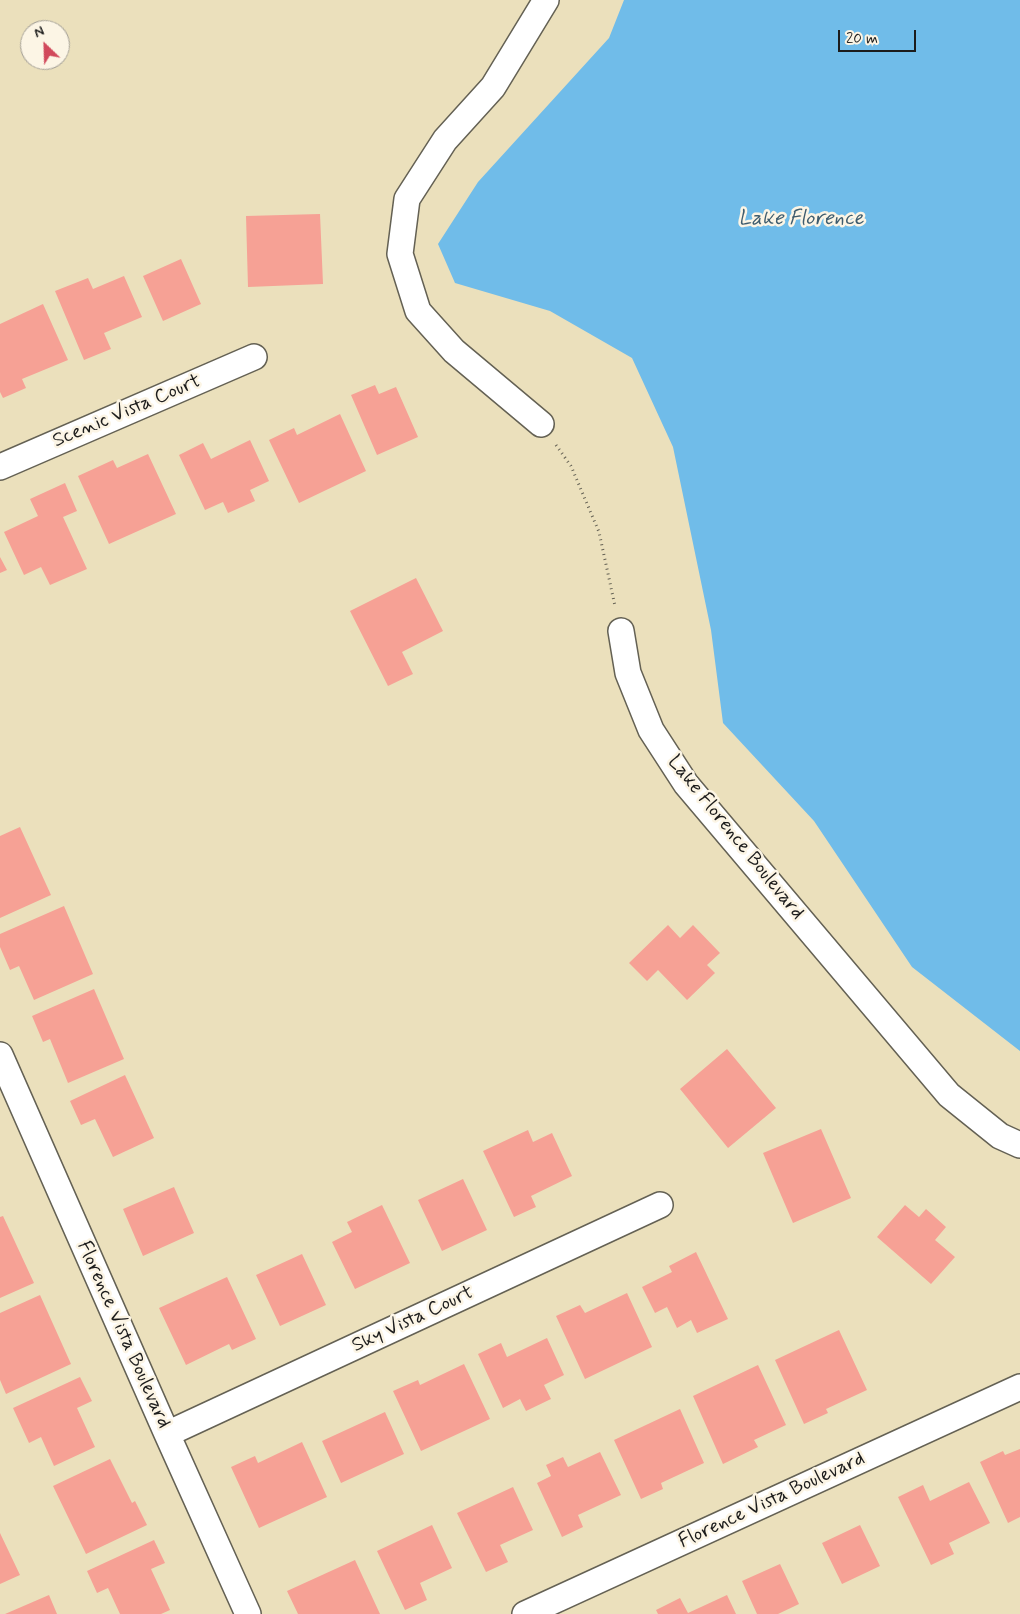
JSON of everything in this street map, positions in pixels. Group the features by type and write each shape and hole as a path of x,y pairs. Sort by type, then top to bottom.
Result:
{"street":[{"path":"541,424 454,351 418,311 400,254 407,199 445,140 493,87 546,0"},
{"name":"Scenic Vista Court","path":"0,467 254,357"},
{"name":"Lake Florence Boulevard","path":"621,630 628,673 651,730 686,784 949,1095 1000,1136 1020,1146"},
{"name":"Florence Vista Boulevard","path":"0,1055 166,1434 248,1614"},
{"name":"Sky Vista Court","path":"166,1434 660,1205"},
{"name":"Florence Vista Boulevard","path":"525,1614 1020,1387"}],"path":[{"path":"541,424 571,466 599,532 621,630"}],"water":[{"name":"Lake Florence","path":"624,0 1020,0 1020,1051 912,967 814,821 723,723 711,630 673,447 632,358 550,311 455,283 438,244 478,182 609,38"}],"building":[{"path":"320,214 323,284 248,287 246,216"},
{"path":"181,259 201,304 163,321 143,276"},
{"path":"124,276 142,317 104,333 111,349 84,360 55,291 88,278 93,289"},
{"path":"43,304 68,360 22,379 26,388 3,398 0,392 0,324"},
{"path":"375,385 379,394 396,387 418,437 377,455 351,395"},
{"path":"340,414 366,471 299,503 269,440 294,428 297,435"},
{"path":"250,440 269,481 250,490 255,501 228,513 223,502 205,510 179,455 203,443 211,459"},
{"path":"148,454 176,514 109,544 78,476 113,460 117,468"},
{"path":"65,483 77,511 63,517 87,569 50,585 41,567 24,575 4,532 38,516 30,499"},
{"path":"0,557 7,570 0,573"},
{"path":"416,578 443,631 402,652 413,674 388,686 350,611"},
{"path":"20,827 51,895 0,918 0,836"},
{"path":"64,906 93,974 34,1000 19,966 10,970 0,947 0,934"},
{"path":"668,925 680,938 693,925 720,953 707,965 715,973 687,1000 658,970 647,981 629,963"},
{"path":"94,989 124,1059 68,1083 50,1039 43,1042 32,1016"},
{"path":"727,1049 776,1108 728,1148 680,1089"},
{"path":"125,1075 154,1138 113,1157 95,1119 81,1125 70,1101"},
{"path":"821,1129 851,1198 793,1223 763,1153"},
{"path":"528,1130 533,1142 552,1133 572,1176 531,1196 536,1207 514,1217 483,1151"},
{"path":"463,1179 487,1230 442,1251 418,1200"},
{"path":"174,1187 194,1233 143,1256 123,1209"},
{"path":"382,1205 410,1263 355,1289 332,1242 352,1232 347,1222"},
{"path":"905,1205 919,1217 926,1209 946,1227 935,1240 955,1257 931,1284 877,1237"},
{"path":"3,1216 34,1283 0,1298 0,1217"},
{"path":"696,1252 728,1319 697,1333 691,1320 677,1328 667,1307 655,1313 642,1287 672,1272 669,1266"},
{"path":"302,1254 326,1305 280,1326 256,1275"},
{"path":"227,1277 256,1339 232,1350 229,1344 186,1365 159,1308"},
{"path":"627,1293 652,1347 585,1379 556,1316 580,1305 585,1313"},
{"path":"40,1295 71,1364 6,1394 0,1380 0,1313"},
{"path":"839,1330 867,1390 826,1409 828,1413 804,1424 775,1360"},
{"path":"547,1338 564,1375 544,1385 551,1399 526,1411 520,1399 503,1408 478,1354 501,1343 507,1357"},
{"path":"464,1364 490,1419 421,1451 393,1391 418,1380 420,1385"},
{"path":"758,1365 786,1425 754,1440 758,1447 723,1464 693,1396"},
{"path":"80,1377 92,1401 77,1408 95,1447 54,1466 41,1437 29,1443 13,1408"},
{"path":"680,1409 704,1463 661,1483 663,1489 641,1499 614,1440"},
{"path":"385,1412 404,1454 341,1483 322,1441"},
{"path":"302,1442 327,1497 259,1528 231,1467 255,1456 258,1463"},
{"path":"1020,1449 1020,1517 1008,1523 980,1462 1003,1451 1005,1455"},
{"path":"600,1452 621,1495 578,1515 583,1527 562,1537 537,1483 551,1476 546,1465 563,1457 568,1467"},
{"path":"110,1459 132,1503 135,1501 147,1525 86,1554 53,1486"},
{"path":"969,1482 990,1523 949,1543 954,1554 931,1565 898,1497 923,1485 930,1501"},
{"path":"513,1487 533,1530 500,1545 508,1562 486,1572 457,1513"},
{"path":"432,1525 452,1568 420,1583 427,1600 405,1610 377,1551"},
{"path":"860,1525 880,1566 842,1584 822,1543"},
{"path":"0,1533 20,1575 0,1584"},
{"path":"154,1540 165,1563 151,1569 170,1610 161,1614 120,1614 108,1588 97,1593 87,1571"},
{"path":"355,1560 380,1614 298,1614 287,1591"},
{"path":"780,1564 799,1604 778,1614 757,1614 742,1581"},
{"path":"49,1595 57,1614 5,1614"},
{"path":"727,1595 736,1614 658,1614 656,1610 680,1598 688,1613"}]}
